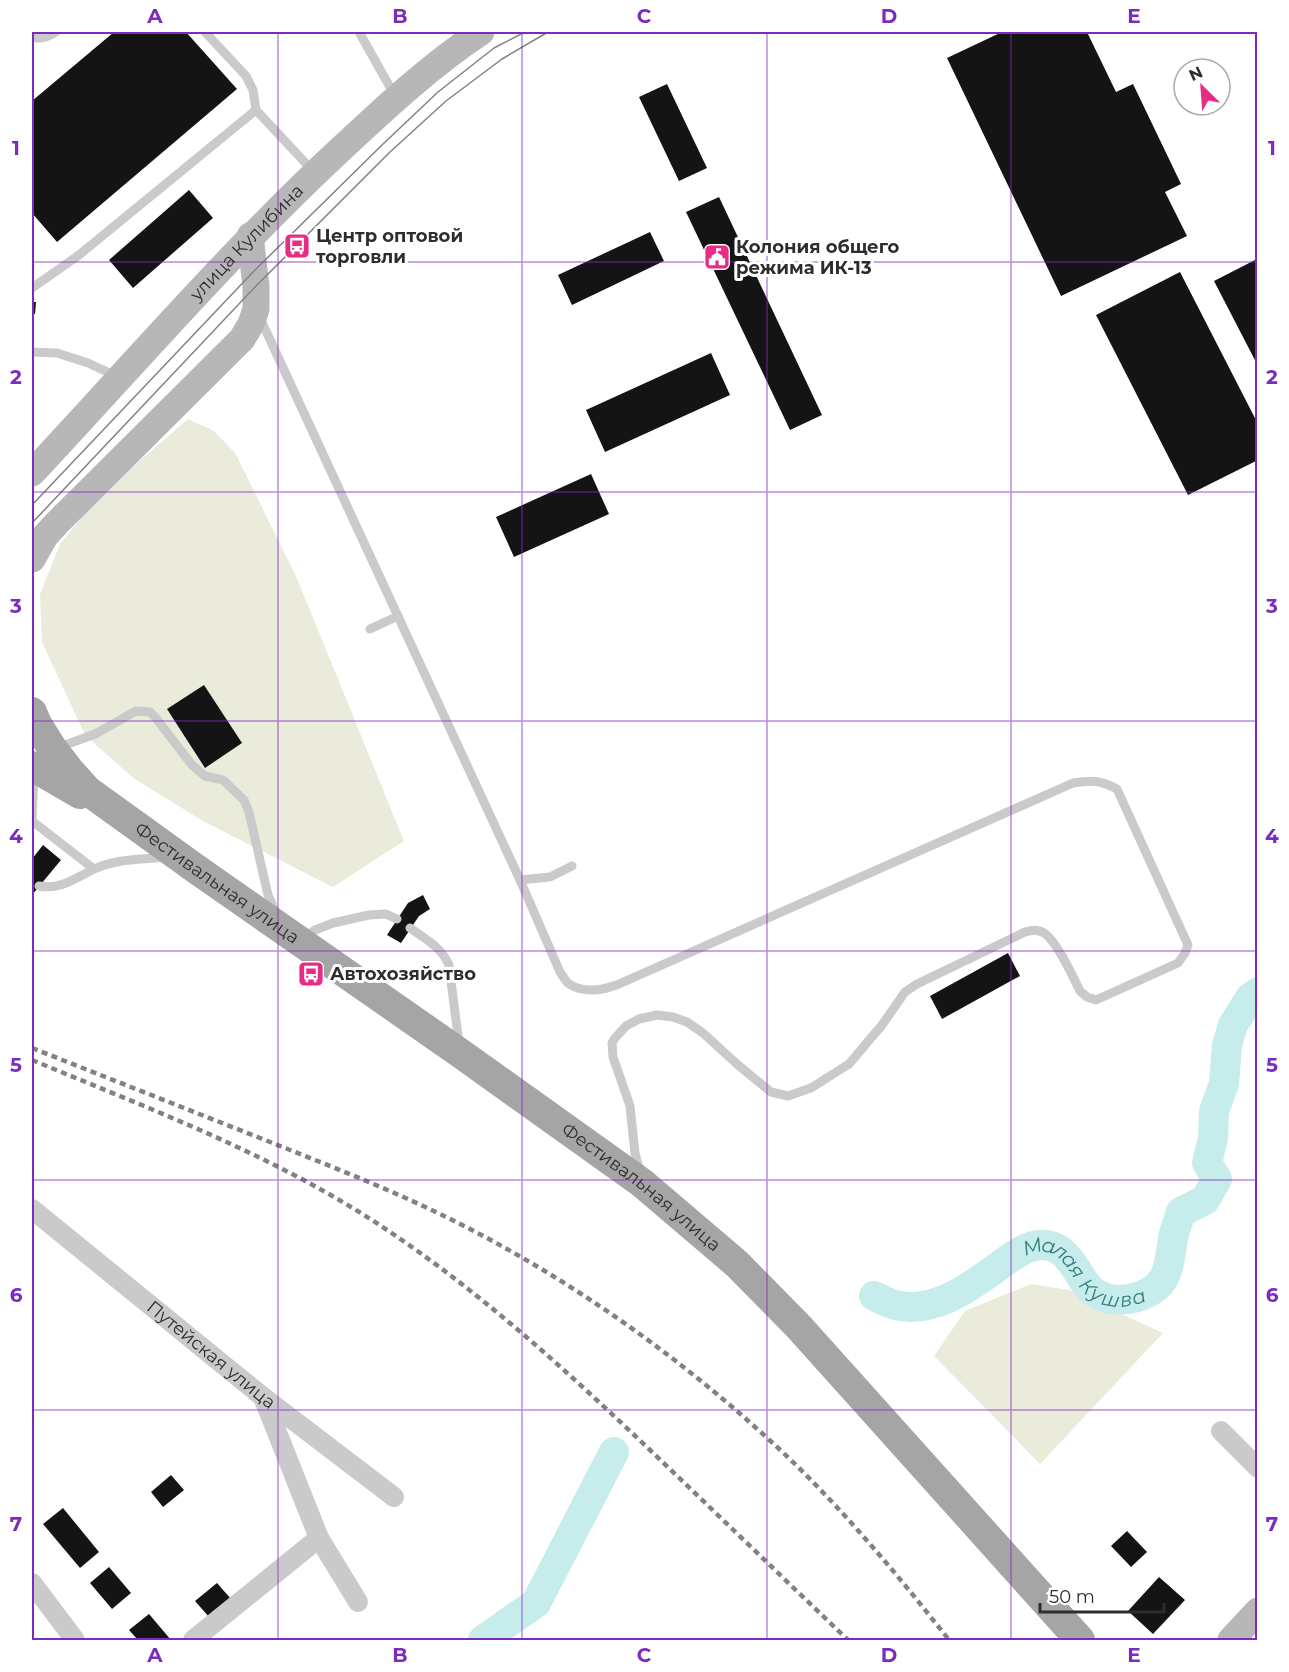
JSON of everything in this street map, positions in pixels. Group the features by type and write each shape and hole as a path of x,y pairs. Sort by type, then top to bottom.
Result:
{"main road":[{"name":"Фестивальная улица","path":"32,712 37,724 39,760 69,770 88,791 128,820 642,1183 737,1264 799,1327 1080,1641"}],"street":[{"name":"улица Кулибина","path":"32,474 250,236 396,98 443,59 481,32"},
{"path":"32,559 45,536 57,523 242,339 251,324 256,309 256,286 250,236"},
{"name":"Путейская улица","path":"32,1209 263,1397 394,1497"},
{"path":"263,1397 320,1538 358,1602"},
{"path":"1221,1431 1257,1468"},
{"path":"193,1641 320,1538"},
{"path":"32,1583 75,1641"},
{"path":"1231,1641 1257,1611"}],"lane":[{"path":"32,37 44,38 56,32"},
{"path":"205,32 246,76 253,90 256,110 315,173"},
{"path":"359,32 396,98"},
{"path":"32,288 79,255 256,110"},
{"path":"256,309 520,880 560,972 568,983 593,990 604,989 1074,783 1092,780 1117,789 1188,945 1178,963 1096,1000 1080,992 1053,942 1043,932 1034,930 1025,932 905,992 882,1025 849,1064 811,1088 788,1096 771,1092 687,1022 657,1015 639,1019 619,1032 612,1043 613,1057 630,1106 635,1153 642,1183"},
{"path":"32,352 57,353 120,378"},
{"path":"370,629 398,616"},
{"path":"94,869 32,821 39,760 65,745 95,734 136,711 150,712 192,765 205,776 223,780 244,800 249,812 268,895 290,935 369,915 387,914 397,919"},
{"path":"39,886 58,887 108,863 126,859 177,855"},
{"path":"520,880 549,877 572,866"},
{"path":"410,928 438,948 449,965 460,1053"}],"green space":[{"path":"188,419 214,431 235,453 296,576 404,841 333,887 203,821 133,778 85,735 42,642 40,594 60,544 99,496"},
{"path":"1031,1284 1069,1290 1163,1333 1040,1464 934,1356 965,1311"}],"building":[{"path":"114,32 186,32 237,89 57,242 32,213 32,101"},
{"path":"1002,32 1087,32 1116,92 1133,84 1181,184 1165,192 1187,236 1061,296 947,58"},
{"path":"667,84 707,168 679,181 639,97"},
{"path":"189,190 213,218 133,288 109,260"},
{"path":"719,197 822,415 790,430 686,212"},
{"path":"650,232 664,261 572,305 558,275"},
{"path":"1255,260 1258,265 1258,366 1214,281"},
{"path":"1180,272 1258,424 1258,460 1188,495 1096,315"},
{"path":"32,302 36,302 35,314 32,314"},
{"path":"711,353 730,395 605,452 586,410"},
{"path":"591,474 609,514 514,557 496,517"},
{"path":"204,685 242,743 205,768 167,709"},
{"path":"43,845 61,860 32,895 32,859"},
{"path":"423,895 430,909 419,916 401,943 387,935 408,903"},
{"path":"1008,953 1020,976 942,1019 930,996"},
{"path":"171,1475 184,1490 163,1507 151,1492"},
{"path":"63,1508 99,1552 80,1568 43,1524"},
{"path":"1127,1531 1147,1552 1131,1567 1111,1546"},
{"path":"109,1567 131,1593 112,1609 90,1583"},
{"path":"1159,1577 1185,1600 1153,1634 1128,1611"},
{"path":"217,1583 231,1599 209,1617 195,1601"},
{"path":"149,1614 171,1640 138,1640 129,1630"}],"waterway":[{"name":"Малая Кушва","path":"874,1296 895,1305 910,1307 939,1302 966,1289 1020,1252 1039,1245 1048,1245 1061,1251 1085,1283 1099,1295 1107,1298 1116,1300 1134,1298 1158,1286 1169,1266 1174,1234 1181,1212 1205,1200 1217,1179 1207,1163 1213,1138 1214,1111 1224,1084 1227,1045 1233,1025 1250,998 1258,992"},
{"name":"Малая Кушва","path":"483,1640 536,1603 614,1452"}],"tram line":[{"path":"32,505 254,271 382,145 438,92 494,48 525,32"},
{"path":"32,523 256,286 390,152 446,101 502,59 548,32"}],"railway":[{"path":"32,1048 396,1194 488,1239 582,1294 627,1325 714,1392 795,1464 875,1550 949,1640"},
{"path":"32,1060 171,1117 262,1159 351,1207 427,1258 494,1310 589,1393 848,1640"}],"place":[{"name":"Центр оптовой торговли","path":"297,246"},
{"name":"Колония общего режима ИК-13","path":"717,257"},
{"name":"Автохозяйство","path":"311,974"}]}
